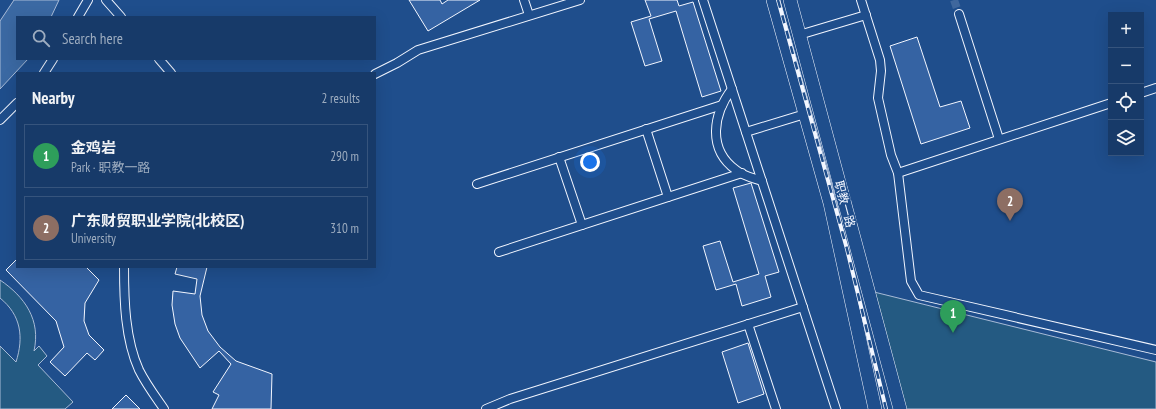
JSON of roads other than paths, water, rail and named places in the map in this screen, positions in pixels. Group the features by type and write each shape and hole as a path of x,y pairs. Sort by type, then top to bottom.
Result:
{"main road":[{"name":"职教一路","path":"773,0 830,203 875,409"},
{"name":"职教一路","path":"790,0 900,409"}],"street":[{"path":"79,16 88,0"},
{"path":"106,0 120,16"},
{"path":"524,0 529,14"},
{"path":"376,74 418,50 529,14 580,0"},
{"path":"703,0 836,409"},
{"path":"861,0 880,60 881,71 878,98 891,155 898,173 911,281 919,295 1156,350"},
{"path":"959,14 999,139"},
{"path":"799,36 866,15"},
{"path":"45,72 52,60"},
{"path":"160,60 170,72"},
{"path":"1144,92 1156,88"},
{"path":"732,90 722,105 716,123 715,134 718,144 728,162 742,173 762,181"},
{"path":"0,120 16,104"},
{"path":"898,173 1108,104"},
{"path":"477,184 722,105"},
{"path":"746,132 805,114"},
{"path":"646,129 668,197"},
{"path":"559,157 582,225"},
{"path":"500,252 742,173"},
{"path":"124,268 126,308 133,352 148,387 164,409"},
{"path":"486,409 510,399 803,307"},
{"path":"748,324 776,409"}],"tunnel":[{"path":"954,0 959,14"}],"railway":[{"path":"778,0 847,249 886,409"}],"place":[{"name":"广东财贸职业学院(北校区)","path":"1010,221"},
{"name":"金鸡岩","path":"953,333"}]}
